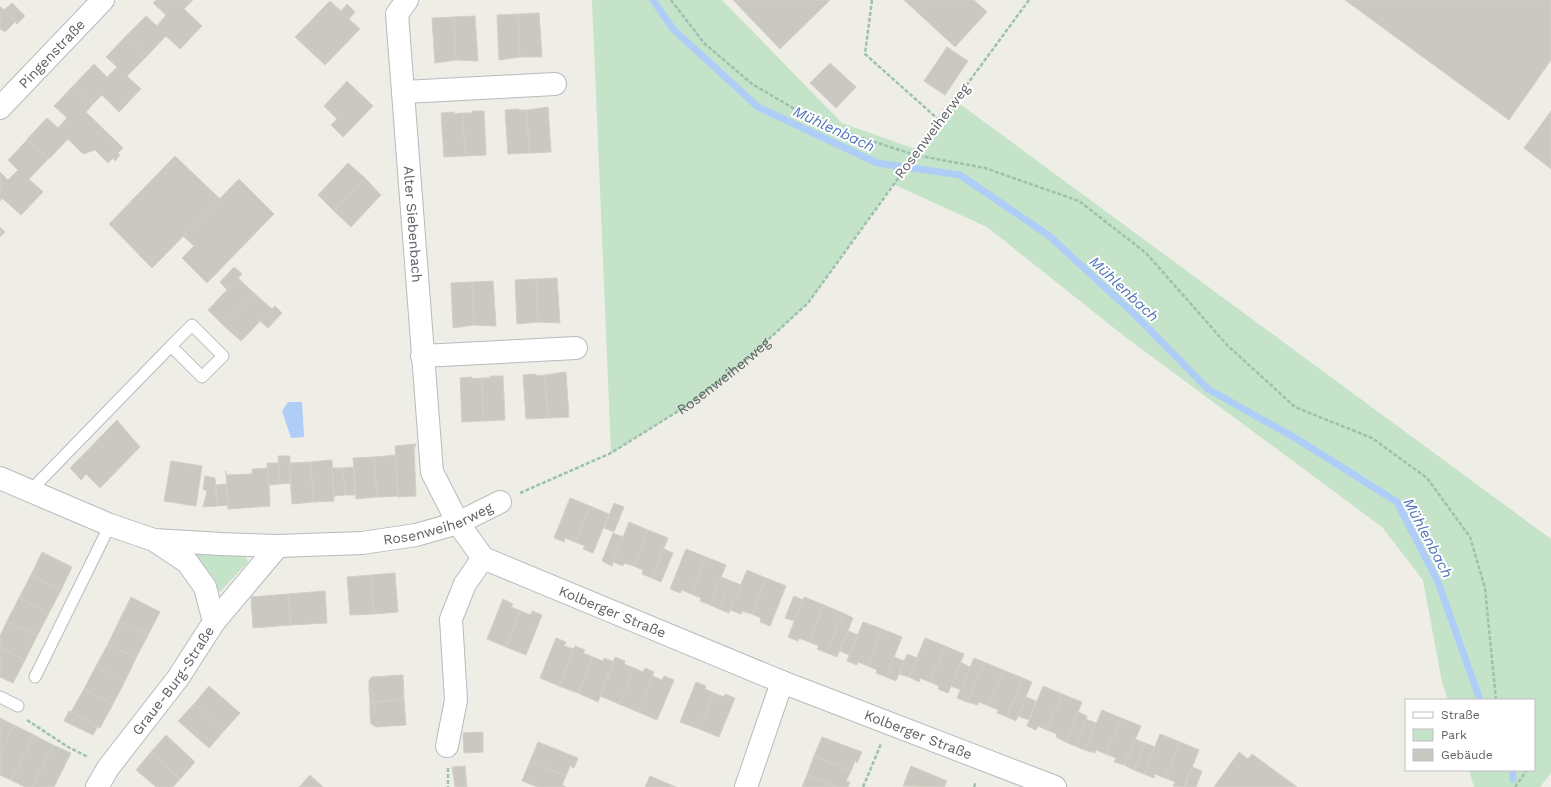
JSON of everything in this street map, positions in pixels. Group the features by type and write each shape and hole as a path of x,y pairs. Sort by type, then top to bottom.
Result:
{"street":[{"name":"Pingenstraße","path":"0,108 103,0"},
{"name":"Alter Siebenbach","path":"407,0 397,14 432,472 458,523"},
{"path":"404,92 555,84"},
{"path":"422,356 576,348"},
{"name":"Graue-Burg-Straße","path":"0,478 110,525 154,540 187,562 205,587 214,622 178,678 108,768 97,787"},
{"name":"Rosenweiherweg","path":"221,544 278,546 362,543 416,535 458,523 500,502"},
{"path":"447,746 456,700 451,619 465,584 483,558 458,523"},
{"name":"Graue-Burg-Straße","path":"154,540 221,544"},
{"path":"214,622 278,546"},
{"name":"Kolberger Straße","path":"483,558 782,682 1055,787"},
{"path":"746,787 782,682"}],"lane":[{"path":"31,490 171,346 192,325 223,356 202,377 171,346"},
{"path":"36,678 110,525"},
{"path":"0,697 18,706"}],"path":[{"path":"671,0 704,43 752,84 822,125 914,155 985,168 1079,201 1146,253 1227,345 1294,407 1372,438 1427,478 1470,537 1485,588 1496,699"},
{"path":"872,0 865,54 938,120"},
{"name":"Rosenweiherweg","path":"500,502 611,453 688,405 746,360 808,303 914,155 915,149 1029,0"},
{"path":"27,720 68,747 108,768"},
{"path":"863,787 889,723"},
{"path":"1515,787 1526,771"}],"green space":[{"path":"592,0 722,0 842,123 915,149 953,96 964,107 1551,539 1551,773 1540,787 1474,787 1469,771 1535,771 1535,699 1448,699 1442,682 1423,580 1382,527 1124,336 987,227 893,184 808,303 746,360 688,405 611,453"},
{"path":"191,554 244,554 248,562 220,592"}],"water":[{"path":"288,402 302,402 304,437 291,438 282,411"}],"building":[{"path":"156,0 193,0 184,9 202,26 180,49 166,36 147,56 126,36 146,16 157,26 166,15 153,3"},
{"path":"733,0 830,0 780,49"},
{"path":"904,0 974,0 987,12 955,47"},
{"path":"1345,0 1551,0 1551,60 1509,120"},
{"path":"330,1 341,11 347,4 355,12 349,19 360,29 325,65 295,37"},
{"path":"12,3 25,16 17,24 4,10"},
{"path":"0,6 16,21 5,32 0,29"},
{"path":"539,13 542,57 520,57 518,14"},
{"path":"518,14 520,57 499,60 497,15"},
{"path":"475,16 478,61 456,60 454,17"},
{"path":"454,17 456,60 435,63 432,18"},
{"path":"126,36 147,56 127,76 141,89 119,112 102,95 93,104 74,85 94,64 107,77 117,67 106,57"},
{"path":"947,47 968,61 945,95 924,81"},
{"path":"830,63 856,87 836,108 810,83"},
{"path":"347,81 373,106 343,137 331,125 337,119 324,106"},
{"path":"74,85 93,104 86,112 123,148 118,153 120,155 115,161 113,158 108,163 95,150 83,154 68,139 49,159 27,139 47,118 58,128 67,118 54,106"},
{"path":"548,107 551,152 529,153 527,110"},
{"path":"505,110 527,110 529,153 508,154"},
{"path":"472,111 484,111 486,155 465,156 463,113 472,113"},
{"path":"1551,111 1551,169 1524,148"},
{"path":"454,112 454,114 463,113 465,156 444,157 441,113"},
{"path":"28,139 48,159 29,179 43,192 21,215 2,198 0,201 0,172 8,180 18,170 8,160"},
{"path":"175,156 220,199 152,268 109,224"},
{"path":"348,163 365,178 334,211 318,195"},
{"path":"365,178 381,195 351,227 334,211"},
{"path":"239,179 274,214 207,283 182,258 194,246 183,236"},
{"path":"0,227 5,232 0,237"},
{"path":"234,267 242,274 227,290 220,282"},
{"path":"238,278 255,294 224,326 208,310"},
{"path":"557,278 560,323 538,322 536,279"},
{"path":"536,279 538,322 517,324 515,280"},
{"path":"493,281 496,326 474,325 472,282"},
{"path":"472,282 474,325 453,328 451,283"},
{"path":"255,294 272,309 241,341 224,326"},
{"path":"275,306 282,313 268,328 260,321"},
{"path":"566,372 569,417 548,418 545,375"},
{"path":"536,374 536,376 545,375 548,418 526,419 523,375"},
{"path":"490,376 503,376 505,420 483,421 482,378 490,378"},
{"path":"472,377 472,379 482,378 483,421 462,422 460,378"},
{"path":"117,420 140,447 100,488 86,474 81,480 70,468"},
{"path":"416,444 414,447 416,496 398,497 395,446"},
{"path":"396,455 398,496 377,497 374,457"},
{"path":"278,456 290,456 290,483 280,484"},
{"path":"374,457 377,497 356,499 353,458"},
{"path":"332,460 334,501 313,502 311,462"},
{"path":"171,461 202,466 196,506 164,501"},
{"path":"311,462 313,502 292,504 289,463"},
{"path":"267,463 279,463 280,484 269,485"},
{"path":"354,467 355,495 345,495 343,468"},
{"path":"268,468 270,506 228,509 226,471 227,475 252,474 252,469"},
{"path":"332,468 343,468 345,495 334,496"},
{"path":"205,476 215,478 217,506 203,507 207,491 203,489"},
{"path":"226,484 228,505 217,506 216,485"},
{"path":"570,498 590,506 575,542 565,538 564,542 554,538"},
{"path":"614,503 624,507 614,532 604,528"},
{"path":"590,506 609,514 593,553 583,549 585,546 575,542"},
{"path":"629,522 648,530 634,566 624,563 623,566 613,562"},
{"path":"648,530 668,538 652,578 642,574 643,570 634,566"},
{"path":"613,533 623,537 612,566 602,561"},
{"path":"664,549 673,553 661,582 652,578"},
{"path":"686,549 706,557 691,594 682,590 680,593 670,589"},
{"path":"42,552 72,567 61,590 31,575"},
{"path":"706,557 726,565 710,605 700,601 701,598 691,594"},
{"path":"747,570 766,578 752,614 742,611 741,614 730,610"},
{"path":"395,573 398,612 374,614 371,575"},
{"path":"31,575 61,590 49,613 19,598"},
{"path":"371,575 374,614 350,615 347,577"},
{"path":"721,577 731,581 719,609 710,605"},
{"path":"766,578 786,586 770,626 760,622 761,618 752,614"},
{"path":"731,581 741,585 729,613 719,609"},
{"path":"325,591 327,623 291,625 288,594"},
{"path":"288,594 291,625 253,628 251,597"},
{"path":"794,596 803,600 794,621 785,618"},
{"path":"131,597 160,612 148,635 119,621"},
{"path":"804,597 824,605 809,642 799,638 798,641 788,637"},
{"path":"19,598 49,613 37,636 7,621"},
{"path":"503,599 513,604 511,607 521,611 506,647 487,639"},
{"path":"824,605 843,613 827,653 817,649 819,646 809,642"},
{"path":"521,611 531,615 532,611 542,615 526,655 506,647"},
{"path":"843,613 853,618 837,657 827,653"},
{"path":"7,621 37,636 25,660 0,647 0,636"},
{"path":"119,621 148,635 136,658 108,644"},
{"path":"863,622 882,629 868,666 858,662 857,665 847,661"},
{"path":"882,629 902,637 886,677 876,673 877,670 868,666"},
{"path":"848,631 858,635 849,655 840,651"},
{"path":"556,638 566,642 564,646 574,649 559,686 540,678"},
{"path":"925,638 945,646 930,682 920,678 919,682 909,677"},
{"path":"108,644 136,658 125,681 96,666"},
{"path":"575,646 585,650 583,653 593,657 578,693 559,686"},
{"path":"945,646 964,654 948,693 938,689 939,686 930,682"},
{"path":"0,647 25,660 13,683 0,677"},
{"path":"907,654 917,658 909,677 899,674"},
{"path":"593,657 603,661 604,658 614,662 598,702 578,693"},
{"path":"615,657 625,661 624,664 634,668 619,704 600,696"},
{"path":"894,657 904,661 896,681 886,677"},
{"path":"974,658 984,662 967,702 957,698"},
{"path":"960,662 970,667 961,690 951,686"},
{"path":"984,662 1003,670 989,706 979,702 978,705 967,702"},
{"path":"96,666 125,681 113,704 84,689"},
{"path":"634,668 643,672 645,668 654,672 638,712 619,704"},
{"path":"1003,670 1023,678 1007,717 997,713 998,710 989,706"},
{"path":"403,675 404,700 374,702 373,691 369,689 369,680 372,677"},
{"path":"652,676 662,680 664,676 674,680 657,720 638,712"},
{"path":"1023,678 1032,682 1016,721 1007,717"},
{"path":"696,682 706,686 705,689 714,693 699,729 680,722"},
{"path":"209,686 240,713 224,731 194,704"},
{"path":"1043,686 1062,694 1047,730 1038,726 1036,730 1027,726"},
{"path":"84,689 113,704 100,728 71,712"},
{"path":"369,689 373,691 374,702 370,702"},
{"path":"714,693 724,697 725,694 735,698 719,737 699,729"},
{"path":"1062,694 1082,702 1066,742 1056,737 1057,734 1047,730"},
{"path":"1026,697 1036,701 1029,720 1018,716"},
{"path":"404,700 406,725 376,727 371,724 370,715 375,713 374,702"},
{"path":"370,702 374,702 375,713 370,715"},
{"path":"194,704 224,731 209,748 178,721"},
{"path":"1102,710 1121,718 1106,754 1096,750 1095,753 1085,750"},
{"path":"69,711 98,726 93,735 64,721"},
{"path":"1078,712 1087,716 1075,746 1066,742"},
{"path":"0,718 14,725 0,754"},
{"path":"1121,718 1141,726 1124,765 1114,762 1116,758 1106,754"},
{"path":"1086,719 1096,723 1085,750 1075,746"},
{"path":"14,725 34,735 11,780 0,775 0,754"},
{"path":"483,732 483,752 464,753 463,733"},
{"path":"1160,734 1180,742 1165,778 1155,774 1154,778 1144,774"},
{"path":"34,735 53,745 32,787 25,787 11,780"},
{"path":"166,735 195,762 180,779 151,752"},
{"path":"822,737 862,752 857,763 855,761 851,771 814,756"},
{"path":"1135,739 1145,743 1134,770 1124,765"},
{"path":"538,742 578,758 574,768 570,766 566,776 530,761"},
{"path":"1180,742 1199,750 1184,787 1173,786 1175,782 1165,778"},
{"path":"1145,743 1155,747 1144,774 1134,770"},
{"path":"53,745 71,753 54,787 32,787"},
{"path":"151,752 180,779 173,787 156,787 136,770"},
{"path":"1239,752 1248,759 1252,754 1297,787 1214,787"},
{"path":"814,756 851,771 846,781 850,782 848,787 836,787 807,775"},
{"path":"530,761 566,776 562,785 566,787 538,787 522,781"},
{"path":"465,766 467,787 455,787 452,767"},
{"path":"911,766 947,781 944,787 903,786"},
{"path":"1192,767 1202,771 1196,787 1185,787"},
{"path":"310,775 323,787 299,787"},
{"path":"807,775 836,787 802,787"},
{"path":"650,776 676,787 645,787"}],"waterway":[{"name":"Mühlenbach","path":"653,0 673,29 758,107 877,163 960,175 1048,235 1132,312 1208,389 1297,439 1397,502 1438,582 1480,699"},
{"name":"Mühlenbach","path":"1512,771 1513,779"}]}
